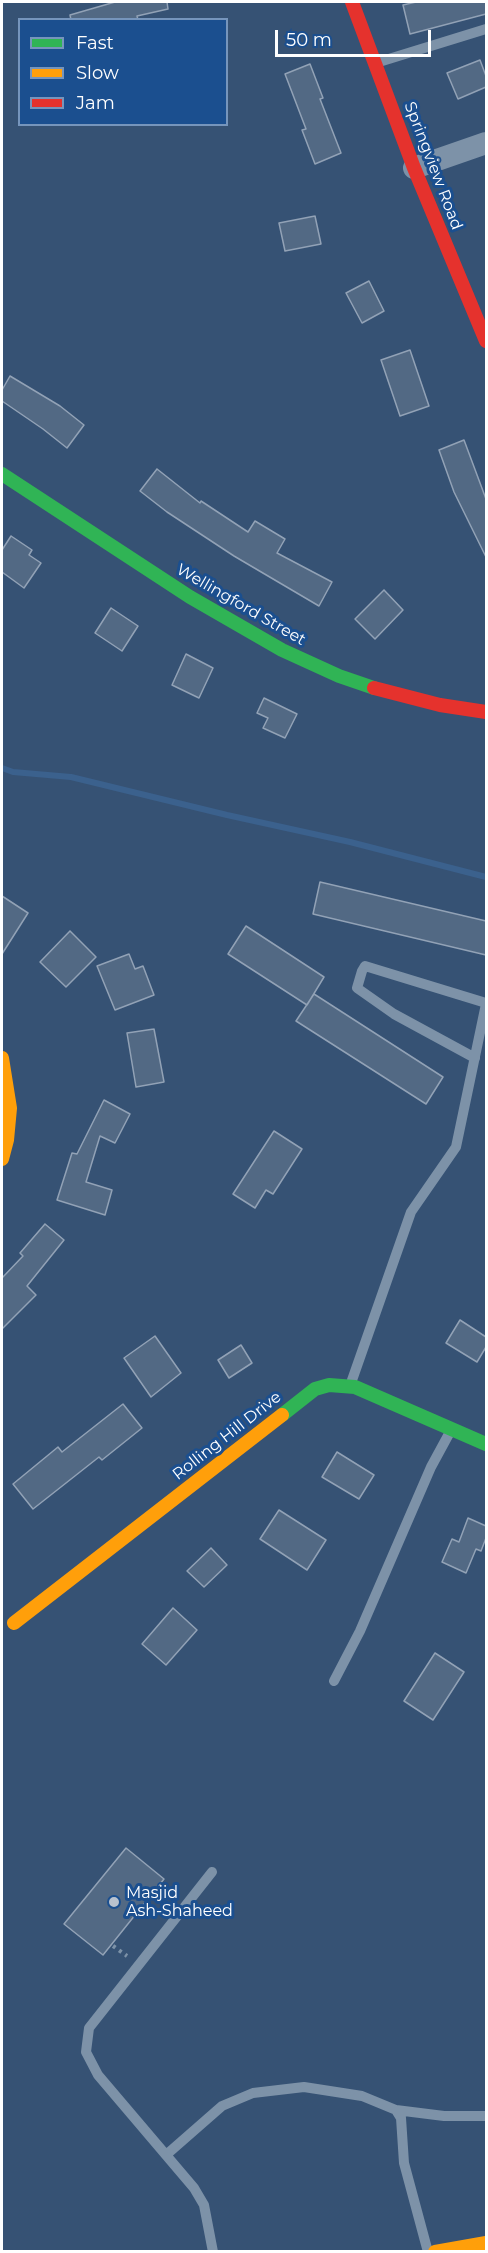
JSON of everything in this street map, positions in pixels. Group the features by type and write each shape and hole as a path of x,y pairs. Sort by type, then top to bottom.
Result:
{"street":[{"name":"Springview Road","path":"352,2 414,168 486,341"},
{"path":"414,168 486,143"},
{"name":"Wellingford Street","path":"2,474 190,597 282,650 378,689 440,705 486,712"},
{"path":"2,1058 10,1108 7,1140 2,1159"},
{"name":"Rolling Hill Drive","path":"14,1623 315,1389 329,1385 350,1386 486,1444"},
{"path":"435,2252 486,2243"}],"lane":[{"path":"375,63 486,29"},
{"path":"350,1386 411,1212 456,1147 475,1058 486,1004 365,966 357,988 394,1014 475,1058"},
{"path":"334,1681 360,1631 431,1467 452,1429"},
{"path":"212,1872 89,2028 87,2052 98,2075 194,2188 204,2205 213,2252"},
{"path":"166,2155 222,2106 252,2093 304,2087 362,2096 396,2110 444,2116 486,2116"},
{"path":"396,2110 401,2118 404,2163 428,2252"}],"building":[{"path":"115,2 167,2 168,9 137,16 138,18 71,18 70,15"},
{"path":"416,2 486,2 486,14 410,34 403,5"},
{"path":"480,60 486,76 486,87 458,99 447,73"},
{"path":"310,64 323,98 320,99 341,153 315,164 302,130 306,129 285,74"},
{"path":"315,216 321,244 285,251 279,223"},
{"path":"369,281 384,311 362,323 346,293"},
{"path":"410,350 429,406 400,416 381,360"},
{"path":"10,376 60,406 84,425 67,448 2,401 2,390"},
{"path":"464,440 486,499 486,557 454,492 439,450"},
{"path":"157,469 200,503 201,501 248,532 255,521 285,539 277,553 332,582 319,606 234,556 167,512 140,491"},
{"path":"11,536 32,550 29,555 41,563 24,588 2,572 2,550"},
{"path":"384,590 403,610 375,639 355,619"},
{"path":"111,608 138,626 122,651 95,633"},
{"path":"186,654 213,668 199,698 172,685"},
{"path":"264,698 297,714 285,738 263,728 268,718 257,713"},
{"path":"320,882 486,921 486,955 313,914"},
{"path":"2,896 28,913 2,954"},
{"path":"246,926 324,977 307,1005 228,954"},
{"path":"70,931 96,957 66,987 40,962"},
{"path":"129,954 135,969 143,966 154,995 115,1010 97,966"},
{"path":"314,994 443,1077 426,1104 296,1021"},
{"path":"154,1029 164,1082 136,1087 127,1033"},
{"path":"104,1100 130,1114 115,1143 100,1136 86,1182 112,1190 105,1215 57,1200 72,1153 77,1154"},
{"path":"274,1131 302,1149 273,1194 266,1190 255,1208 233,1194"},
{"path":"45,1224 64,1240 27,1286 36,1295 2,1329 2,1278 23,1256 20,1253"},
{"path":"460,1320 486,1337 486,1347 477,1362 446,1343"},
{"path":"155,1336 181,1373 151,1397 124,1358"},
{"path":"241,1345 252,1363 229,1378 218,1360"},
{"path":"123,1404 142,1428 102,1460 99,1457 33,1509 13,1484 58,1447 62,1452"},
{"path":"337,1452 374,1475 359,1499 322,1477"},
{"path":"279,1510 326,1540 307,1570 260,1539"},
{"path":"468,1518 486,1526 486,1538 481,1551 476,1549 466,1573 442,1562 452,1539 459,1542"},
{"path":"211,1548 227,1565 204,1587 187,1571"},
{"path":"173,1608 197,1630 166,1665 142,1644"},
{"path":"435,1653 464,1672 433,1720 404,1701"},
{"name":"Masjid Ash-Shaheed","path":"126,1848 164,1879 103,1955 64,1924"}],"waterway":[{"path":"2,768 13,772 71,777 350,842 486,877"}],"traffic: fast":[{"path":"2,474 190,597 282,650 339,676 374,688"},
{"path":"282,1415 315,1389 329,1385 355,1387 486,1444"}],"traffic: slow":[{"path":"2,1058 10,1108 7,1140 2,1159"},
{"path":"14,1623 282,1415"},
{"path":"435,2252 486,2243"}],"traffic: jam":[{"path":"352,2 414,168 486,341"},
{"path":"374,688 440,705 486,712"}],"place":[{"name":"Masjid Ash-Shaheed","path":"114,1902"}]}
